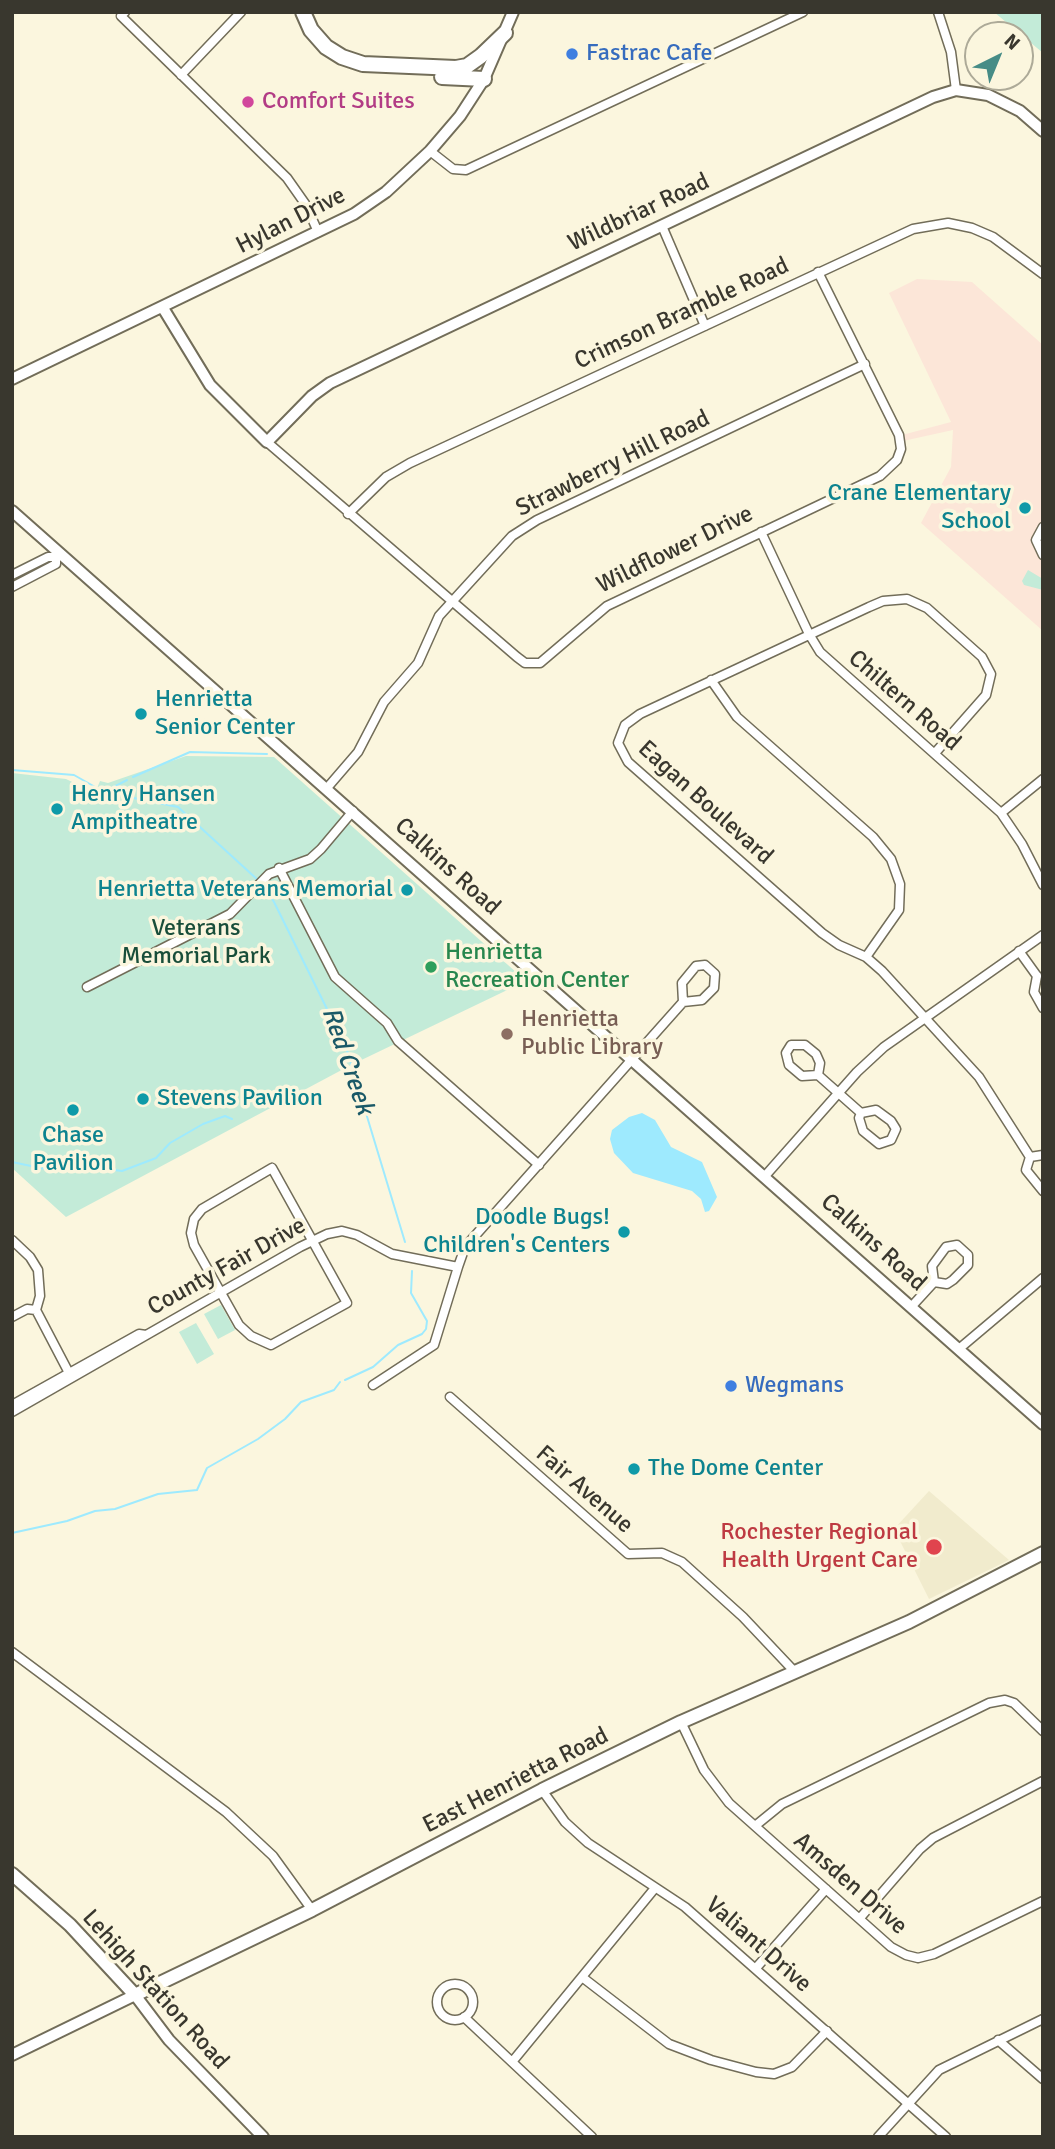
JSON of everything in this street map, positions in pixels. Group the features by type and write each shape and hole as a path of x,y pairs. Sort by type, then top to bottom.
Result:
{"highway":[{"path":"292,12 307,40 336,65 359,71 484,79"},
{"path":"303,12 311,30 326,47 342,57 363,64 456,68 467,66 505,33"}],"main road":[{"name":"Hylan Drive","path":"12,379 354,215 386,192 430,151 484,79 513,12"},
{"path":"957,90 999,99 1020,111 1043,131"},
{"name":"Wildbriar Road","path":"267,442 312,396 330,383 912,107 957,90"},
{"name":"Wildflower Drive","path":"163,308 210,385 267,442"},
{"name":"Calkins Road","path":"12,511 58,556 327,788 1043,1423"},
{"name":"East Henrietta Road","path":"12,2054 312,1910 542,1790 681,1722 915,1619 1043,1553"},
{"name":"Lehigh Station Road","path":"12,1874 70,1925 135,1995 169,2040 263,2137"}],"street":[{"path":"125,12 121,16 287,178 306,205 318,232"},
{"path":"181,75 241,12"},
{"path":"430,151 453,169 466,170 803,12"},
{"path":"938,12 951,52 957,90"},
{"name":"Crimson Bramble Road","path":"348,514 374,486 410,463 913,229 948,223 972,228 993,237 1043,274"},
{"path":"662,226 705,326"},
{"name":"Wildflower Drive","path":"267,442 522,661 536,664 607,606 880,476 897,460 901,449 899,435 818,272"},
{"name":"Strawberry Hill Road","path":"327,788 358,752 384,702 418,663 429,634 453,599 501,546 530,523 864,364"},
{"path":"1043,527 1036,540 1043,555"},
{"name":"Chiltern Road","path":"761,532 809,634 828,660 1001,813 1022,844 1043,885"},
{"path":"12,575 48,557 58,556 56,564 12,587"},
{"name":"Eagan Boulevard","path":"935,753 989,690 990,674 982,657 927,608 906,599 883,601 711,680 631,720 618,737 619,750 628,762 822,933 839,945 866,957 924,1018 979,1077 1030,1157 1026,1170 1043,1191"},
{"path":"711,680 737,717 873,837 891,859 900,884 899,910 866,957"},
{"path":"1001,813 1043,779"},
{"path":"88,987 224,918 269,874 279,868 310,859 353,811"},
{"path":"279,868 335,977 387,1024 398,1041 538,1165"},
{"path":"765,1176 884,1047 1043,935"},
{"path":"1019,951 1040,976 1034,992 1043,1008"},
{"path":"373,1385 434,1345 465,1247 683,1002 702,1000 714,988 715,974 705,965 696,967 682,983 683,1002"},
{"path":"818,1075 820,1063 816,1054 805,1045 791,1045 786,1053 789,1065 802,1076 818,1075 861,1112 876,1110 891,1121 895,1129 891,1140 879,1144 863,1131 859,1118 861,1112"},
{"path":"1030,1157 1043,1155"},
{"path":"272,1168 347,1303 276,1344 261,1342 246,1333 220,1292 192,1241 194,1219 211,1203 272,1168"},
{"name":"County Fair Drive","path":"12,1412 220,1292 313,1241 342,1231 357,1235 392,1254 458,1267"},
{"path":"12,1240 30,1257 38,1270 40,1296 36,1310 69,1373"},
{"path":"912,1306 934,1282 932,1266 946,1247 957,1245 968,1255 968,1265 947,1284 934,1282"},
{"path":"960,1348 1043,1278"},
{"path":"12,1317 24,1310 36,1310"},
{"name":"County Fair Drive","path":"12,1405 139,1334 146,1335"},
{"name":"Fair Avenue","path":"450,1397 628,1554 662,1553 682,1562 743,1616 794,1671"},
{"path":"12,1652 239,1823 273,1856 312,1910"},
{"path":"755,1826 782,1804 997,1701 1014,1703 1043,1731"},
{"name":"Amsden Drive","path":"681,1722 711,1781 755,1826 905,1955 924,1957 1043,1901"},
{"path":"860,1918 920,1849 933,1838 1043,1781"},
{"name":"Valiant Drive","path":"542,1790 565,1822 588,1843 685,1907 946,2137"},
{"path":"512,2062 655,1888"},
{"path":"756,1968 826,1889"},
{"path":"582,1977 669,2044 711,2060 756,2072 774,2074 792,2067 827,2031"},
{"path":"464,2017 473,2002 470,1991 459,1984 447,1986 439,1993 439,2010 447,2018 464,2017 592,2137"},
{"path":"878,2137 939,2070 1043,2019"},
{"path":"998,2040 1043,2079"}],"shaded area":[{"path":"917,279 972,282 1043,345 1043,631 921,523 951,467 953,430 903,441 902,435 951,422 889,293"},
{"path":"929,1491 1009,1560 929,1599 894,1529"}],"green space":[{"path":"994,12 1043,12 1043,53 1034,45 1034,21 1005,21"},
{"path":"1028,570 1043,579 1043,590 1024,585 1022,581"},
{"name":"Veterans Memorial Park","path":"186,756 274,757 526,981 351,1065 66,1217 12,1168 12,773 66,779 95,793 100,781 108,783"},
{"path":"221,1305 235,1330 218,1339 204,1314"},
{"path":"196,1323 214,1354 197,1364 179,1332"}],"water":[{"path":"642,1113 655,1120 671,1147 702,1162 717,1197 709,1211 705,1212 701,1199 692,1191 633,1173 614,1153 610,1139 612,1130 629,1117"}],"waterway":[{"path":"133,777 190,752 267,754"},
{"name":"Red Creek","path":"12,770 74,775 104,792 178,807 259,881"},
{"path":"106,791 127,780"},
{"name":"Red Creek","path":"263,885 329,1013 339,1024 405,1242"},
{"path":"12,1162 50,1170 98,1168 122,1171 156,1158 170,1143 203,1124 225,1116 232,1119"},
{"name":"Red Creek","path":"345,1380 373,1367 398,1345 422,1334 426,1329 427,1321 411,1293 412,1271"},
{"name":"Red Creek","path":"12,1533 67,1521 95,1511 115,1509 158,1494 197,1490 207,1468 258,1439 285,1419 301,1402 334,1390 340,1382"}],"place":[{"name":"Fastrac Cafe","path":"572,54"},
{"name":"Comfort Suites","path":"248,102"},
{"name":"Crane Elementary School","path":"1025,508"},
{"name":"Henrietta Senior Center","path":"141,714"},
{"name":"Henry Hansen Ampitheatre","path":"57,809"},
{"name":"Henrietta Veterans Memorial","path":"407,890"},
{"name":"Henrietta Recreation Center","path":"431,967"},
{"name":"Henrietta Public Library","path":"507,1034"},
{"name":"Stevens Pavilion","path":"143,1099"},
{"name":"Chase Pavilion","path":"73,1110"},
{"name":"Doodle Bugs! Children's Centers","path":"624,1232"},
{"name":"Wegmans","path":"731,1386"},
{"name":"The Dome Center","path":"634,1469"},
{"name":"Rochester Regional Health Urgent Care","path":"934,1547"}]}
